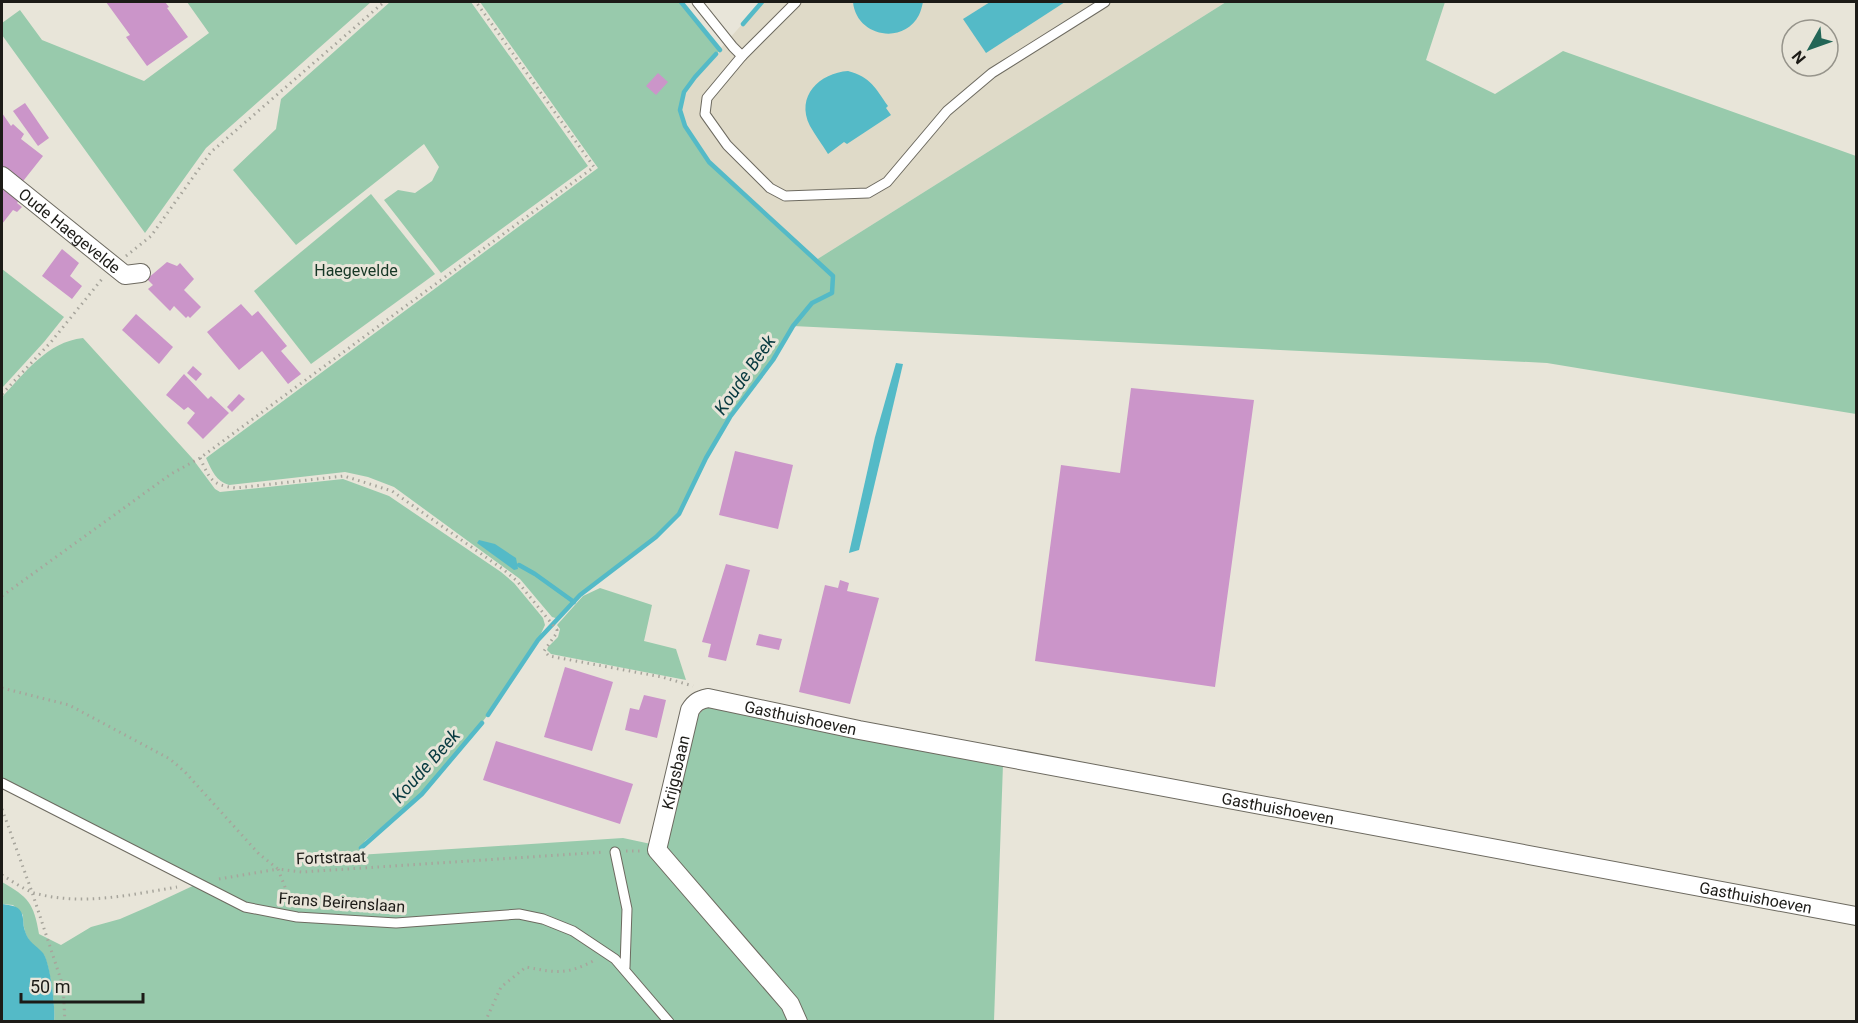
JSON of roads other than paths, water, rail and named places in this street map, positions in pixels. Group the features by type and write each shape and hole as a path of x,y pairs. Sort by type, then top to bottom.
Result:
{"street":[{"name":"Oude Haegevelde","path":"2,176 112,266 125,275 141,273"},
{"name":"Gasthuishoeven","path":"701,699 708,698 870,732 1857,916"},
{"name":"Krijgsbaan","path":"701,699 694,703 690,710 657,850 790,1004 798,1022"}],"lane":[{"path":"697,2 742,56"},
{"path":"796,2 742,56 707,98 705,114 727,144 770,188 785,196 868,193 887,182 947,111 992,73 1105,2"},
{"name":"Frans Beirenslaan","path":"2,783 245,907 297,917 396,923 531,915 573,931 606,952 625,967 669,1022"},
{"path":"615,852 627,909 625,967"}],"water":[{"path":"853,2 923,2 919,15 912,25 902,31 881,33 862,23 856,14"},
{"path":"990,2 1065,2 986,53 963,19"},
{"path":"848,71 862,76 872,84 888,106 886,108 891,115 828,154 810,126 806,115 808,96 820,81 828,76"},
{"path":"896,363 903,364 859,550 849,553 875,437"},
{"path":"479,540 495,544 516,558 518,569 514,570 477,543"},
{"path":"2,904 19,909 26,935 46,958 52,986 54,1021 2,1021"}],"waterway":[{"path":"681,2 720,50"},
{"name":"Koude Beek","path":"743,24 762,2"},
{"name":"Koude Beek","path":"488,715 538,640 580,595 656,537 679,514 706,458 730,417 773,360 793,326 812,303 832,293 833,276 709,162 685,126 680,110 684,92 716,54"},
{"path":"519,565 574,602"},
{"name":"Koude Beek","path":"361,848 422,794 482,723"}],"park label":[{"name":"Haegevelde","path":"356,270"}]}
